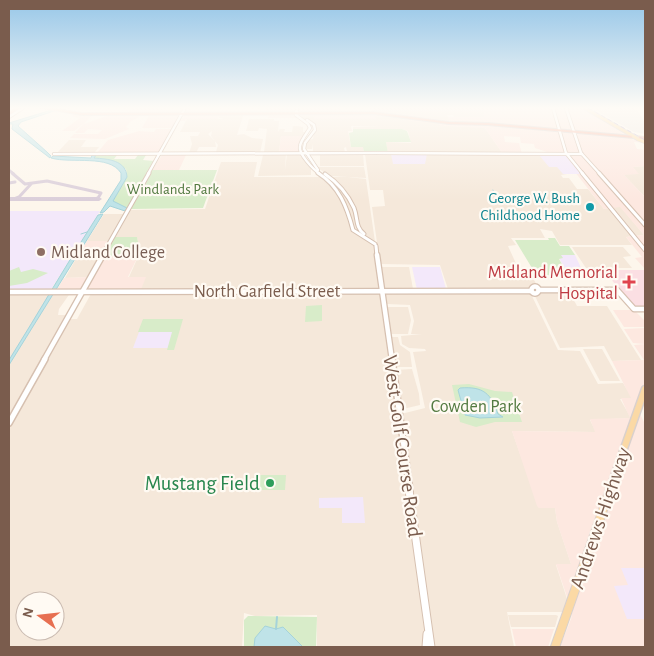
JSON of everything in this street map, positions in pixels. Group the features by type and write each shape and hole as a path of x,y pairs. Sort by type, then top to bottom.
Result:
{"main road":[{"path":"9,423 168,139"},
{"path":"303,153 317,169 335,181 353,208 357,228 374,240 376,244 353,230 347,206 328,179 312,169 303,153 304,146 309,139"},
{"path":"562,139 567,154 645,249"},
{"path":"577,139 582,154 645,225"},
{"path":"54,154 582,154"},
{"path":"159,154 165,154"},
{"path":"638,235 636,236 645,249"},
{"name":"West Golf Course Road","path":"376,246 431,647"},
{"name":"North Garfield Street","path":"9,292 531,290 534,288 542,290 617,290 628,304"},
{"path":"628,304 645,309"},
{"path":"628,304 634,309 645,309"},
{"path":"643,315 641,310 645,309"},
{"name":"Andrews Highway","path":"555,647 645,389"},
{"path":"426,647 428,627"}],"shaded area":[{"path":"166,139 158,153 97,153 108,140"},
{"path":"191,139 213,139 216,147 199,147 196,153 189,153 192,144"},
{"path":"213,139 263,139 260,153 216,152 218,145"},
{"path":"266,139 281,139 279,152 264,152"},
{"path":"281,139 304,139 299,146 299,152 279,152"},
{"path":"349,139 351,147 363,147 364,152 349,152 346,147 344,148 345,152 313,152 313,144 312,149 304,149 308,140"},
{"path":"410,139 492,139 503,154 567,154 562,168 567,174 561,175 563,178 569,178 577,189 588,189 604,209 620,206 644,235 626,237 632,245 560,245 552,231 540,229 545,238 511,238 516,245 508,246 519,270 530,271 537,286 529,286 530,290 448,289 440,265 380,264 372,207 385,206 383,190 370,190 365,154 388,154 386,142 411,143"},
{"path":"492,139 504,139 505,142 519,143 522,154 503,154"},
{"path":"520,139 637,139 645,143 634,142 637,149 645,150 645,166 633,167 639,174 624,175 645,197 645,269 635,258 642,257 626,237 644,235 620,207 604,209 571,167 550,153 535,148 534,144 521,143"},
{"path":"69,140 86,140 81,147 99,147 94,153 57,153"},
{"path":"286,153 285,170 287,154 301,154 311,169 311,175 258,176 263,155"},
{"path":"320,154 363,154 364,166 320,166"},
{"path":"391,154 427,154 425,164 393,164"},
{"path":"162,155 186,155 179,170 152,170"},
{"path":"539,155 566,155 582,174 563,174 557,167 549,167"},
{"path":"221,162 257,162 254,177 348,177 366,179 384,305 427,647 317,647 317,615 255,616 244,613 242,647 9,647 9,293 71,292 59,309 58,315 69,315 67,319 77,319 92,292 146,277 129,277 138,257 120,256 122,253 131,251 138,242 137,237 111,237 108,241 87,241 104,214 127,214 130,210 205,209"},
{"path":"645,166 645,197 623,174 638,174 632,167"},
{"path":"316,167 364,167 366,178 330,176"},
{"name":"Midland College","path":"9,211 100,211 50,291 9,291"},
{"path":"87,241 108,241 100,257 77,257"},
{"path":"572,247 623,247 631,256 623,257 632,268 586,268"},
{"path":"561,255 575,255 584,274 569,276 559,258 561,258"},
{"path":"138,256 128,277 146,277 140,292 90,290 87,287 103,257"},
{"path":"77,257 100,257 88,277 65,278"},
{"path":"381,267 409,267 413,289 384,290"},
{"path":"412,267 440,267 446,289 417,290"},
{"name":"Midland Memorial Hospital","path":"605,270 645,270 645,308 634,308"},
{"path":"88,277 80,291 56,291 64,278"},
{"path":"540,291 569,291 577,306 607,306 641,360 612,361 604,346 560,348 534,294 541,294"},
{"path":"385,292 530,292 558,350 580,351 598,384 623,383 632,398 620,399 631,418 590,420 596,432 512,431 539,508 555,508 557,522 571,564 556,565 569,605 567,612 507,612 514,647 433,647 401,414 425,408 413,352 426,351 425,349 409,348 402,344 401,336 422,334 411,334 414,321 410,305 387,304"},
{"path":"387,307 408,307 411,320 408,334 390,334"},
{"path":"613,310 634,310 645,321 645,327 624,327"},
{"path":"645,328 645,344 633,343 624,329"},
{"path":"139,332 173,332 168,348 133,348"},
{"path":"390,337 398,337 400,345 410,352 412,367 395,367"},
{"path":"645,344 645,384 637,408 645,424 645,647 560,647 571,619 578,582 569,603 556,564 571,564 557,522 555,508 539,508 537,506 512,431 595,432 590,419 630,418 621,398 631,398 612,361 644,360 634,345"},
{"path":"583,349 602,349 620,381 600,381"},
{"path":"412,369 420,405 403,409 400,408 395,370"},
{"path":"363,497 365,523 342,523 342,508 319,508 319,498"},
{"path":"621,568 645,568 645,619 627,619 614,586 628,585"},
{"path":"508,615 558,616 555,627 511,627"},
{"path":"512,629 554,629 548,647 516,647"}],"green space":[{"path":"350,139 410,139 411,142 386,142 388,153 364,152 363,147 351,147"},
{"path":"96,155 117,155 114,159 135,159 138,155 146,155 143,160 154,161 127,208 113,201 127,177 126,169 93,158"},
{"name":"Windlands Park","path":"152,170 217,170 203,208 131,209"},
{"path":"115,237 137,237 138,242 130,251 123,253 121,256 104,257"},
{"path":"548,238 555,238 560,246 569,246 575,255 561,255 563,258 559,259 569,276 535,273 515,240 549,240"},
{"path":"19,267 21,272 33,269 48,273 27,283 9,286 9,271"},
{"path":"322,305 322,321 305,322 306,306"},
{"path":"143,319 183,319 174,350 167,350 172,332 138,332"},
{"name":"Cowden Park","path":"469,384 495,391 512,392 522,422 495,422 476,427 460,422 452,385"},
{"name":"Mustang Field","path":"254,475 286,475 285,490 253,490"},
{"path":"248,616 317,617 316,647 244,647 244,620"}],"water":[{"path":"25,139 32,139 51,156 50,158"},
{"path":"92,155 96,155 94,158 120,164 126,171 127,177 113,201 127,208 125,211 110,206 100,213 121,180 121,173 115,167 99,161 51,158 53,156 91,158"},
{"path":"103,214 9,365 9,360 98,215"},
{"path":"460,388 481,390 489,396 498,414 503,417 480,418 465,415 458,390"},
{"path":"265,626 276,629 283,627 303,647 254,647 255,638"}],"waterway":[{"path":"81,234 87,232"},
{"path":"276,629 277,617"}],"taxiway":[{"path":"9,170 14,174"},
{"path":"12,173 25,184 47,181 101,193 98,198 94,199"},
{"path":"9,183 15,182"},
{"path":"14,199 19,197 31,184"}],"runway":[{"path":"9,199 99,199"}],"place":[{"name":"George W. Bush Childhood Home","path":"590,207"},
{"name":"Midland College","path":"41,252"},
{"name":"Midland Memorial Hospital","path":"629,282"},
{"name":"Mustang Field","path":"270,483"}]}
